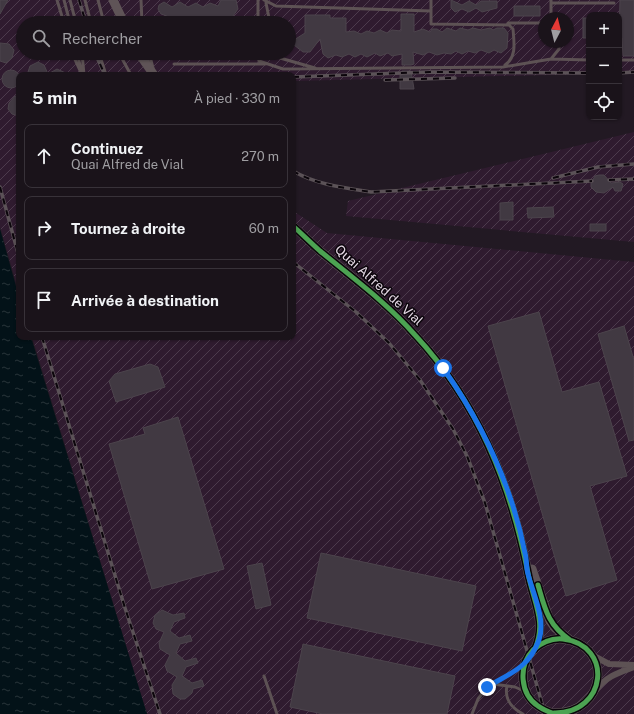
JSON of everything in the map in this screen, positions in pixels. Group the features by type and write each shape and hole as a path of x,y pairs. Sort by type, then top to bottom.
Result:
{"main road":[{"path":"114,0 121,16"},
{"path":"144,60 147,72"},
{"path":"146,60 153,72"},
{"name":"Quai Alfred de Vial","path":"296,229 397,316 430,351 456,387 478,423 496,461 525,554 528,573 541,625 540,635 534,649"},
{"name":"Quai Alfred de Vial","path":"296,236 319,250"},
{"name":"Quai Alfred de Vial","path":"525,554 534,572 550,621 558,631 570,640"},
{"path":"582,714 585,705 595,691 598,672 591,654 582,645 570,640 551,640 534,649 526,661 523,676 526,692 537,706 554,714 570,713 585,705"}],"street":[{"path":"591,654 604,662 634,666"},
{"path":"595,691 607,678 634,666"}],"lane":[{"path":"57,0 62,16"},
{"path":"64,0 68,16"},
{"path":"70,0 74,16"},
{"path":"85,0 89,16"},
{"path":"98,0 102,16"},
{"path":"141,0 142,16"},
{"path":"258,0 258,16"},
{"path":"431,0 431,24 538,23"},
{"path":"265,1 276,6 431,11"},
{"path":"265,1 268,16"},
{"path":"551,12 551,1 614,3"},
{"path":"503,67 510,62 514,54 513,29 506,23"},
{"path":"550,59 559,48"},
{"path":"259,60 283,69 319,69 503,67 550,59 586,60"},
{"path":"76,60 82,72"},
{"path":"80,60 82,72"},
{"path":"82,60 83,72"},
{"path":"101,60 105,72"},
{"path":"124,60 130,72"},
{"path":"287,60 319,69"},
{"path":"622,60 634,60"},
{"path":"174,64 269,64"},
{"path":"472,714 478,699 487,687 519,669 526,661"},
{"path":"264,676 277,714"},
{"path":"492,684 508,686 526,692"},
{"path":"508,686 508,703 514,709 523,714"}],"shaded area":[{"path":"0,0 634,0 634,73 622,74 622,12 586,12 586,74 296,81 296,72 16,72 16,283 0,227"},
{"path":"634,132 634,242 346,216 348,201"},
{"path":"296,213 327,233 634,262 634,714 147,714 33,340 296,340"}],"water":[{"path":"0,229 16,286 16,340 32,340 147,714 0,714"}],"building":[{"path":"0,0 8,0 0,14"},
{"path":"221,0 236,0 238,9 233,16 167,16 161,14 158,9 159,5 164,2 172,7 180,2 188,7 196,3 203,7 210,3 218,6"},
{"path":"451,0 462,5 469,1 476,5 481,1 497,1 497,8 482,12 476,8 469,12 462,9 455,12 451,8"},
{"path":"620,0 634,0 634,56 623,56 622,12 620,12"},
{"path":"514,6 540,6 538,16 514,16"},
{"path":"401,14 414,14 414,32 423,29 430,32 432,29 437,29 442,32 447,28 456,31 460,28 468,30 473,28 481,30 490,28 493,30 497,28 504,28 508,33 507,48 501,53 494,50 489,53 481,50 475,53 468,51 462,54 456,51 451,54 444,53 437,55 429,52 423,55 413,52 414,64 402,65 402,54 392,56 388,53 380,56 375,53 367,57 361,54 355,57 349,54 342,57 336,55 328,58 323,54 320,39 310,52 303,52 296,47 296,39 305,33 305,15 330,15 330,18 346,18 346,32 354,31 361,34 367,31 374,33 380,30 387,33 392,30 401,31"},
{"path":"583,18 586,18 586,38 583,38"},
{"path":"0,43 9,44 14,50 12,58 6,63 0,61"},
{"path":"38,62 44,65 47,72 28,72 30,66"},
{"path":"57,69 64,72 52,72"},
{"path":"7,70 15,70 18,72 16,72 16,87 7,88 2,83 2,75"},
{"path":"402,71 411,71 414,89 400,89 400,75 402,75"},
{"path":"16,96 16,115 12,114 8,109 9,103"},
{"path":"604,175 611,183 620,182 623,184 621,191 615,191 613,187 604,193 596,192 591,187 591,183 595,176"},
{"path":"513,202 513,220 500,220 500,203"},
{"path":"553,207 554,217 528,218 527,208"},
{"path":"590,224 606,224 606,231 590,231"},
{"path":"539,312 562,392 599,382 627,476 590,486 617,580 566,596 488,326"},
{"path":"624,326 634,360 634,440 629,441 598,334"},
{"path":"150,364 158,367 165,387 116,402 109,381 115,374"},
{"path":"178,417 224,569 152,589 109,444 145,434 143,428"},
{"path":"321,553 476,586 462,651 307,618"},
{"path":"262,563 271,605 256,609 247,566"},
{"path":"162,610 173,615 184,613 185,618 174,622 170,631 179,638 190,635 192,641 180,644 176,653 185,661 196,658 198,663 186,667 182,676 192,683 202,680 204,686 193,689 192,693 185,699 180,699 173,694 172,685 177,677 167,671 165,665 170,655 160,649 159,643 164,632 156,629 153,623 155,615"},
{"path":"303,644 455,676 447,714 323,714 290,707"}],"railway":[{"path":"79,0 84,16"},
{"path":"98,60 104,72"},
{"path":"296,77 430,72 586,73"},
{"path":"622,73 634,72"},
{"path":"385,80 455,78"},
{"path":"553,178 598,167 634,164"},
{"path":"296,173 321,183 371,192 592,181"},
{"path":"609,180 634,179"},
{"path":"0,187 16,246"},
{"path":"296,264 356,312 389,343 420,380 453,429 467,456 485,503 545,714"},
{"path":"43,340 125,608 160,714"}],"cycle path":[{"path":"296,229 320,251 381,301 404,323 437,361 457,388 474,416 501,476 512,507 521,540 530,583 538,611 540,629 535,649"},
{"path":"538,585 548,616 557,628 570,640"},
{"path":"554,713 572,710 585,703 594,692 598,679 597,665 591,653 579,644 563,639 555,639 540,645 533,650 528,657 523,672 525,687 532,701 542,709 555,714"}],"route":[{"path":"443,368 478,423 496,461 518,528 541,625 538,641 526,661 519,669 487,687"}]}
